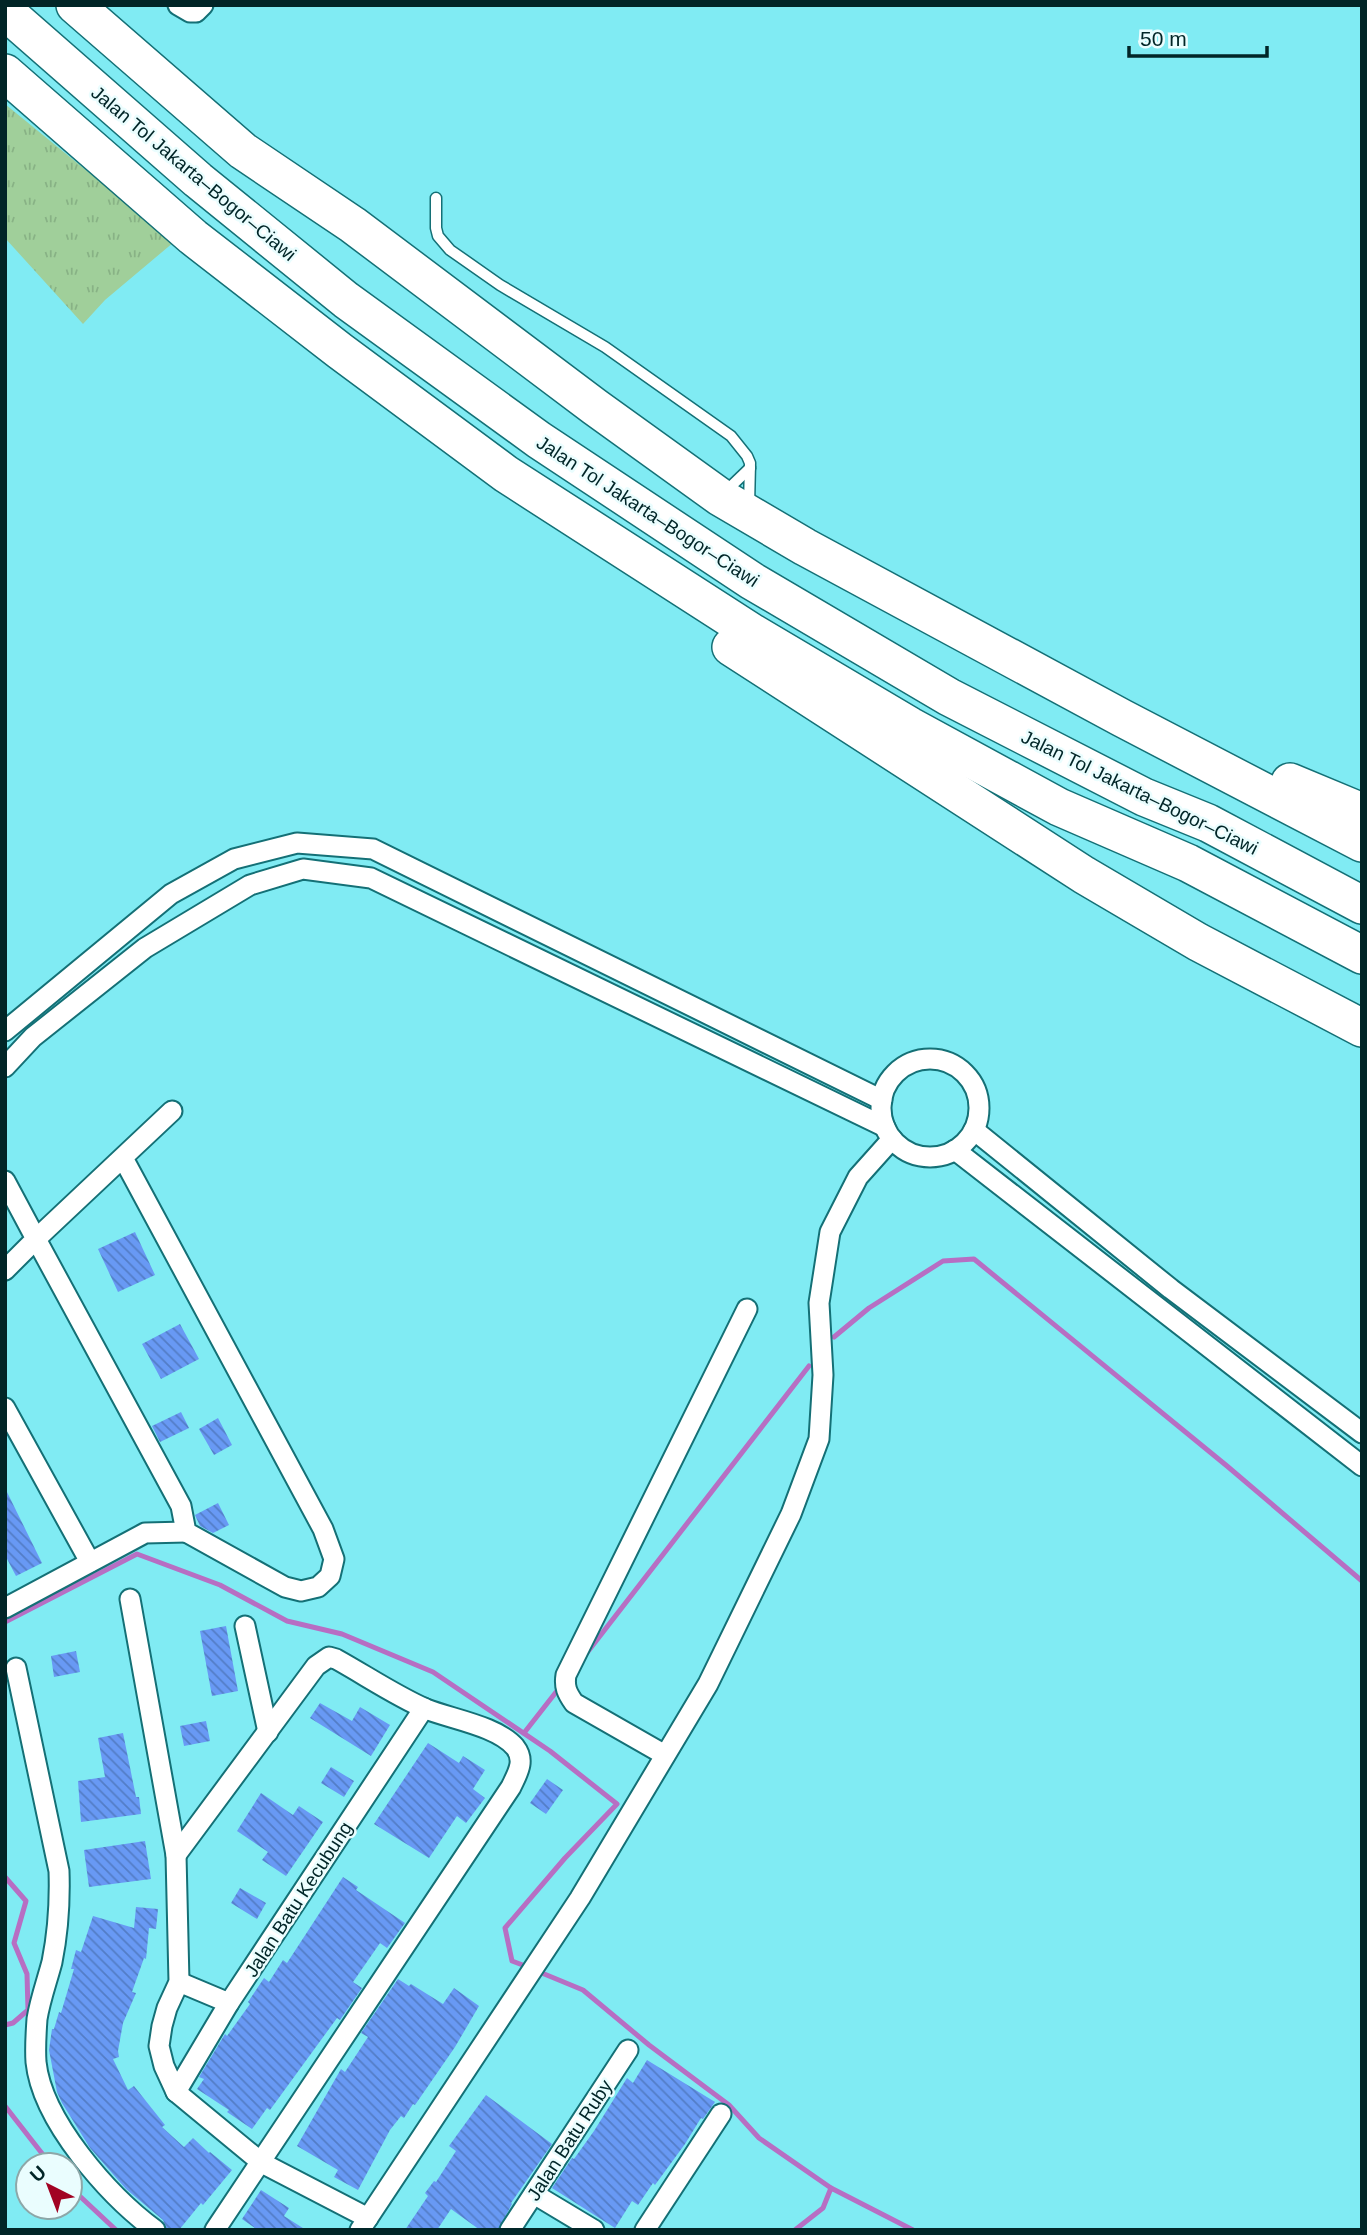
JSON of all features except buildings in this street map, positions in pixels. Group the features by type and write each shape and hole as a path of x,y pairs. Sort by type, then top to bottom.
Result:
{"highway":[{"path":"75,5 243,151 353,225 594,407 734,506 1110,712 1362,843"},
{"name":"Jalan Tol Jakarta–Bogor–Ciawi","path":"5,11 198,180 346,300 539,440 752,581 949,697 1144,797 1208,823 1362,905"},
{"path":"5,73 355,381 504,496 622,577 1084,875 1198,942 1362,1028"},
{"path":"193,237 340,351 506,474 753,633 910,726 1059,807 1188,863 1362,955"},
{"path":"1170,741 1221,755 1362,812"}],"street":[{"path":"178,5 190,12 196,12 203,5"},
{"path":"5,1031 171,894 233,859 297,843 373,849 882,1100"},
{"path":"5,1067 33,1037 145,948 250,885 303,869 371,878 889,1133"},
{"path":"446,913 457,890"},
{"path":"932,1059 958,1068 968,1077 979,1102 978,1116 974,1130 955,1150 942,1156 915,1155 902,1149 889,1133 881,1114 882,1100 894,1075 905,1066 932,1059"},
{"path":"5,1270 172,1111"},
{"path":"974,1130 1171,1289 1362,1433"},
{"path":"130,1599 176,1855 179,1982 167,2008 159,2046 164,2066 176,2092 262,2163 364,2224 580,1898 708,1684 791,1514 819,1438 823,1375 819,1303 830,1232 858,1177 889,1133"},
{"path":"955,1150 1362,1466"},
{"path":"5,1608 145,1533 186,1532 285,1587 301,1591 318,1587 330,1576 334,1559 323,1529 123,1158"},
{"path":"5,1181 181,1506 186,1532"},
{"path":"665,1755 574,1703 567,1693 566,1675 747,1309"},
{"path":"5,1408 90,1562"},
{"path":"245,1626 268,1732"},
{"path":"176,1855 316,1666 329,1657 424,1708 491,1731 515,1747 521,1759 510,1787 215,2230"},
{"path":"16,1668 59,1871 57,1930 38,2016 36,2064 42,2088 59,2123 82,2157 124,2206 155,2230"},
{"name":"Jalan Batu Kecubung","path":"176,2092 229,2003 424,1708"},
{"path":"179,1982 229,2003"},
{"name":"Jalan Batu Ruby","path":"510,2230 628,2050"},
{"path":"645,2230 721,2113"},
{"path":"534,2194 594,2230"}],"lane":[{"path":"436,198 438,236 450,250 500,285 605,347 731,436 747,456 750,468 734,506"},
{"path":"734,506 750,468"}],"green space":[{"path":"5,104 174,242 105,300 83,324 5,238"}],"waterway":[{"path":"834,1337 869,1308 943,1261 974,1259 1227,1466 1362,1581"},
{"path":"586,1654 809,1366"},
{"path":"5,1622 137,1554 220,1585 287,1621 342,1634 433,1672 550,1751 617,1804 565,1858 505,1928 512,1961 528,1967"},
{"path":"524,1733 560,1687"},
{"path":"5,1877 26,1901 14,1943 27,1974 28,2010 13,2023 5,2025"},
{"path":"537,1971 583,1990 649,2045 729,2105 759,2138 831,2188"},
{"path":"5,2106 40,2151"},
{"path":"795,2230 823,2208 831,2188 913,2230"},
{"path":"84,2200 116,2230"}]}
